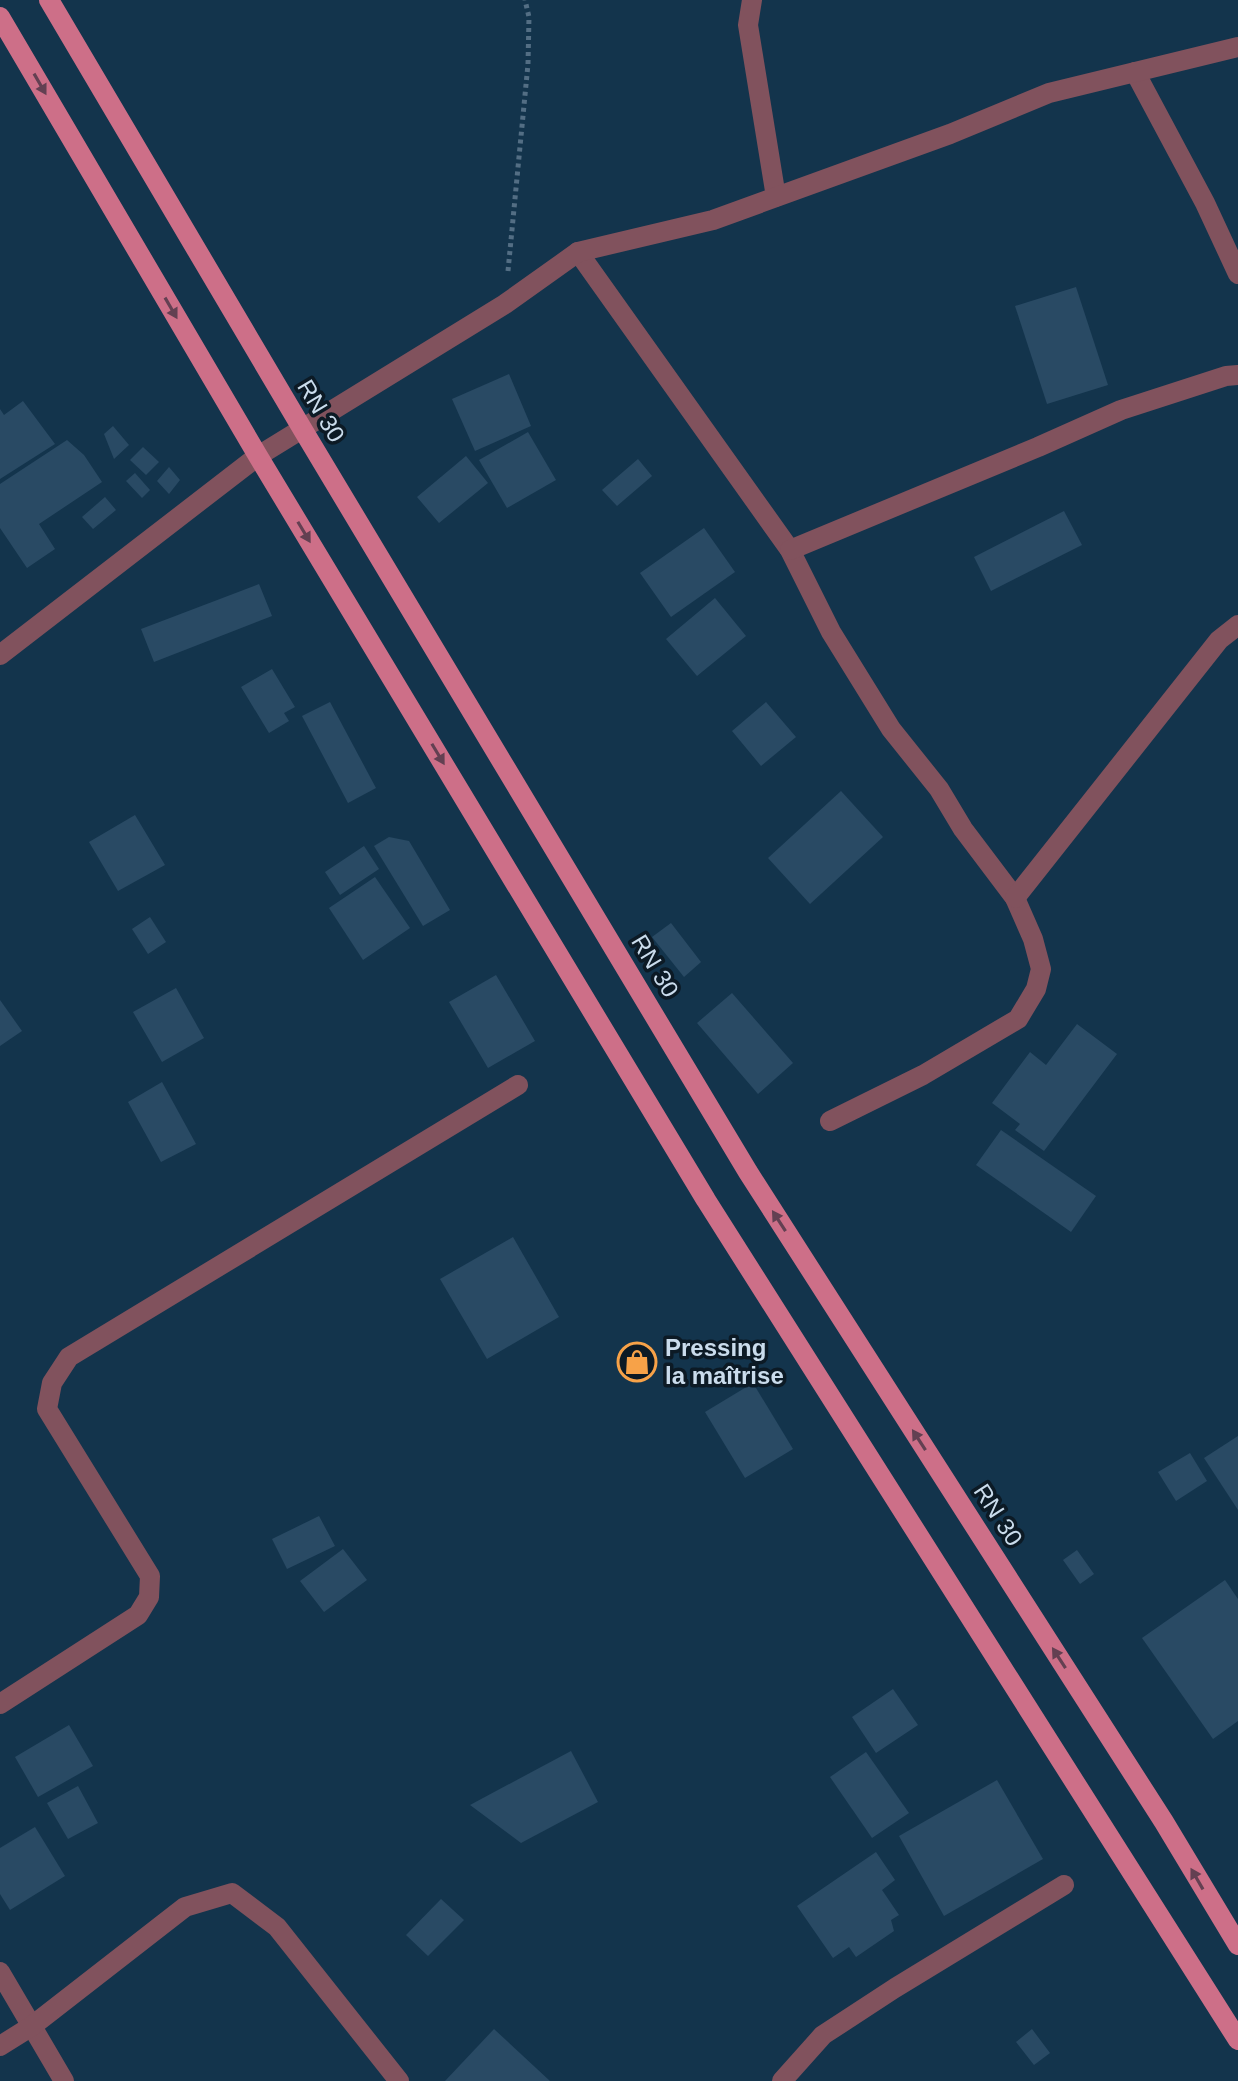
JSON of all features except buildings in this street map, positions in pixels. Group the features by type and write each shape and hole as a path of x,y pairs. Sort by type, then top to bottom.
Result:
{"main road":[{"name":"RN 30","path":"49,0 748,1172 1164,1822 1238,1945"},
{"path":"0,17 258,456 706,1200 1238,2040"}],"street":[{"path":"752,0 748,25 776,197"},
{"path":"0,655 258,456 505,304 578,252 713,220 950,134 1049,93 1238,47"},
{"path":"1135,72 1205,203 1238,274"},
{"path":"578,252 790,550 831,632 891,729 939,789 963,829 1015,898 1033,939 1041,969 1036,989 1018,1019 923,1075 830,1121"},
{"path":"790,550 1121,410 1226,376 1238,375"},
{"path":"1015,898 1219,640 1238,625"},
{"path":"0,1704 138,1615 149,1597 150,1576 47,1409 52,1383 69,1357 518,1085"},
{"path":"788,2079 823,2035 1064,1885"},
{"path":"0,2046 32,2026 185,1907 232,1893 277,1927 399,2081"},
{"path":"0,1972 64,2081"}],"path":[{"path":"505,304 528,64 529,17 525,0"}],"place":[{"name":"Pressing la maîtrise","path":"637,1362"}]}
